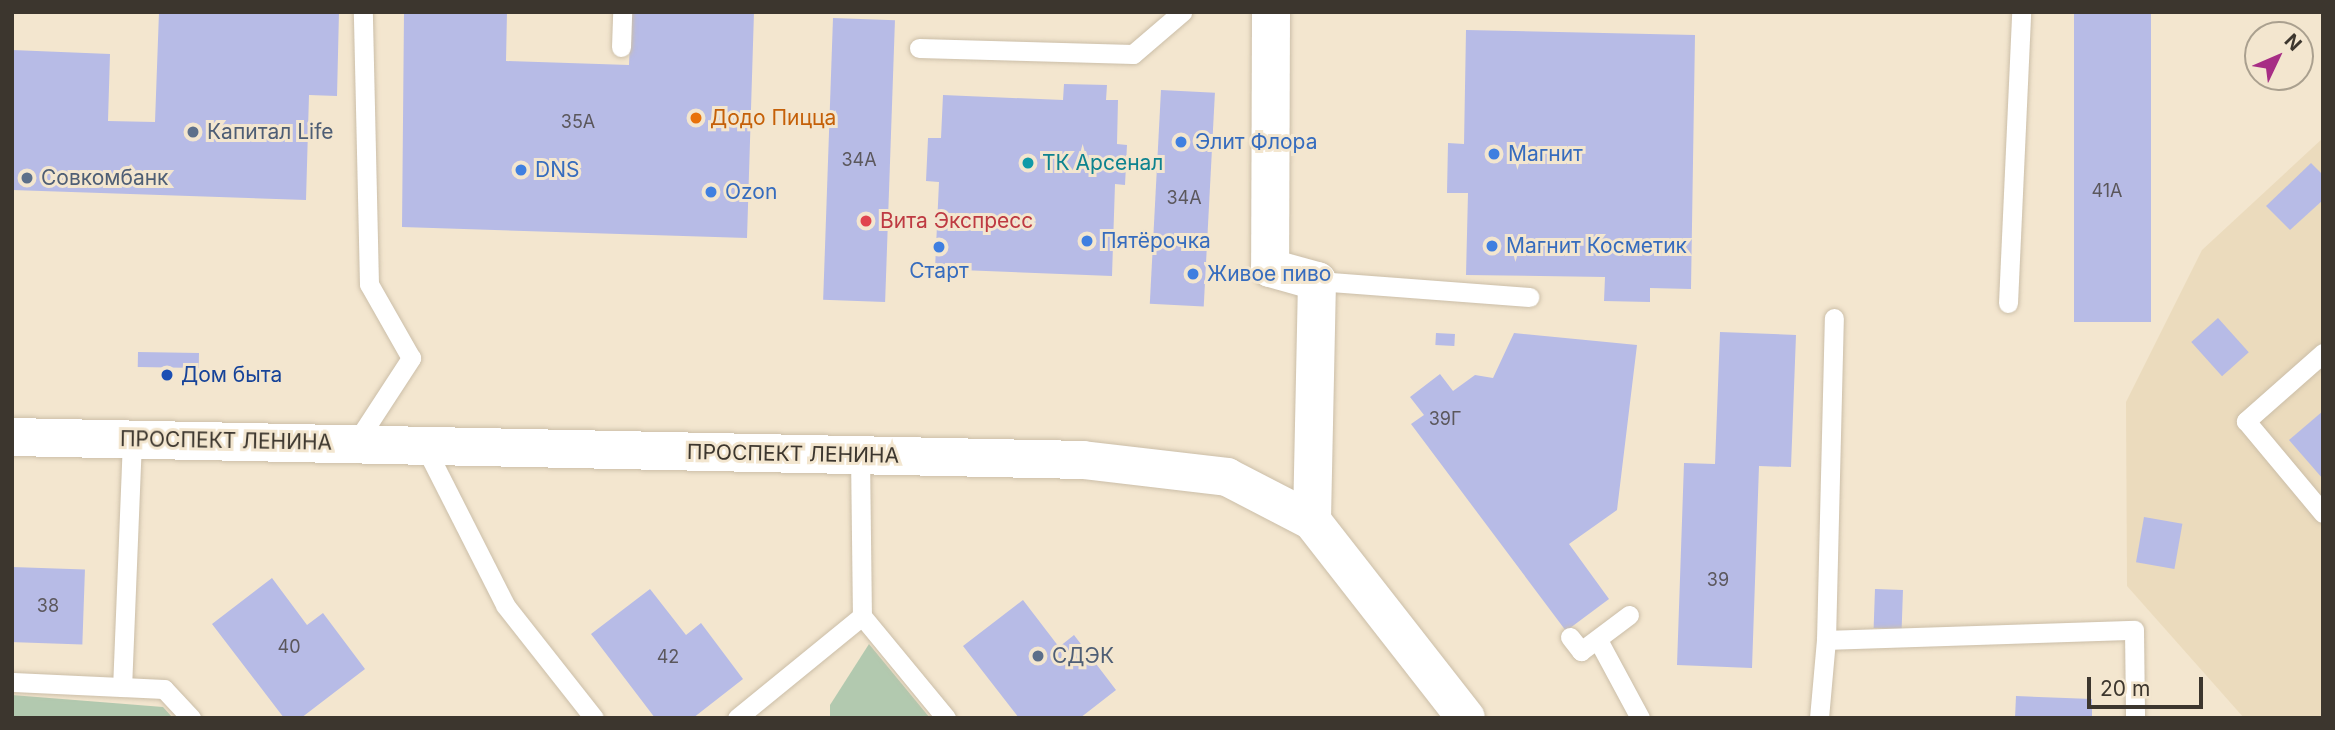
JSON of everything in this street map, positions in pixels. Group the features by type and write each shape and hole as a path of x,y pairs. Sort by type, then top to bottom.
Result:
{"main road":[{"path":"1271,12 1270,268 1317,281 1312,521"},
{"name":"ПРОСПЕКТ ЛЕНИНА","path":"12,437 1083,460 1227,477 1312,521 1466,718"}],"lane":[{"path":"355,444 411,358 369,285 363,12"},
{"path":"621,47 622,12"},
{"path":"919,48 1133,54 1182,12"},
{"path":"2008,303 2021,12"},
{"path":"1317,281 1529,297"},
{"path":"1819,718 1826,640 1834,318"},
{"path":"2323,353 2246,421 2323,513"},
{"path":"122,687 132,440"},
{"path":"424,445 505,605 594,718"},
{"path":"860,455 862,617 946,718"},
{"path":"1570,637 1581,651 1629,615"},
{"path":"737,718 862,617"},
{"path":"1826,640 2134,631 2135,718"},
{"path":"1598,639 1640,718"},
{"path":"12,682 164,689 191,718"}],"shaded area":[{"path":"2323,138 2323,718 2244,718 2127,586 2126,402 2202,250"}],"green space":[{"path":"869,644 930,718 830,718 830,705"},
{"path":"12,695 163,707 173,718 12,718"}],"building":[{"path":"159,12 339,12 337,96 309,95 306,200 12,190 12,50 110,54 108,121 155,122"},
{"path":"404,12 507,12 506,61 629,65 631,12 754,12 747,238 402,227"},
{"path":"2074,12 2151,12 2151,322 2074,322"},
{"path":"833,18 895,20 885,302 823,300"},
{"path":"1466,30 1695,35 1691,289 1650,288 1650,302 1604,301 1605,277 1466,275 1468,193 1447,193 1448,143 1464,144"},
{"name":"ТК Арсенал","path":"1064,84 1107,85 1106,100 1118,100 1117,144 1127,145 1125,185 1115,184 1112,276 935,269 939,182 926,181 928,138 941,138 943,95 1063,100"},
{"path":"1161,90 1215,93 1204,307 1150,304"},
{"path":"2311,163 2323,175 2323,200 2290,230 2266,206"},
{"path":"2218,318 2249,352 2222,376 2191,342"},
{"path":"1720,332 1796,335 1791,467 1759,466 1752,668 1677,665 1684,463 1715,464"},
{"path":"1436,333 1455,334 1454,346 1435,345"},
{"path":"1514,333 1637,345 1617,510 1569,544 1609,599 1566,631 1411,424 1424,415 1410,397 1440,374 1453,391 1475,375 1493,378"},
{"path":"138,352 199,353 199,368 138,367"},
{"path":"2323,411 2323,479 2289,440"},
{"path":"2144,517 2182,524 2174,569 2136,562"},
{"path":"12,567 85,570 82,645 12,642"},
{"path":"272,578 307,625 323,613 365,669 301,718 284,718 212,624"},
{"path":"650,589 686,635 701,623 743,679 693,718 655,718 591,634"},
{"path":"1875,589 1903,590 1902,629 1874,628"},
{"path":"1023,600 1059,647 1074,635 1116,690 1080,718 1019,718 963,646"},
{"path":"2016,696 2092,699 2092,718 2015,718"}],"place":[{"name":"Додо Пицца","path":"696,118"},
{"name":"Капитал Life","path":"193,132"},
{"name":"Элит Флора","path":"1181,142"},
{"name":"Магнит","path":"1494,154"},
{"name":"ТК Арсенал","path":"1028,163"},
{"name":"DNS","path":"521,170"},
{"name":"Совкомбанк","path":"27,178"},
{"name":"Ozon","path":"711,192"},
{"name":"Вита Экспресс","path":"866,221"},
{"name":"Пятёрочка","path":"1087,241"},
{"name":"Магнит Косметик","path":"1492,246"},
{"name":"Старт","path":"939,247"},
{"name":"Живое пиво","path":"1193,274"},
{"name":"Дом быта","path":"167,375"},
{"name":"СДЭК","path":"1038,656"}]}
